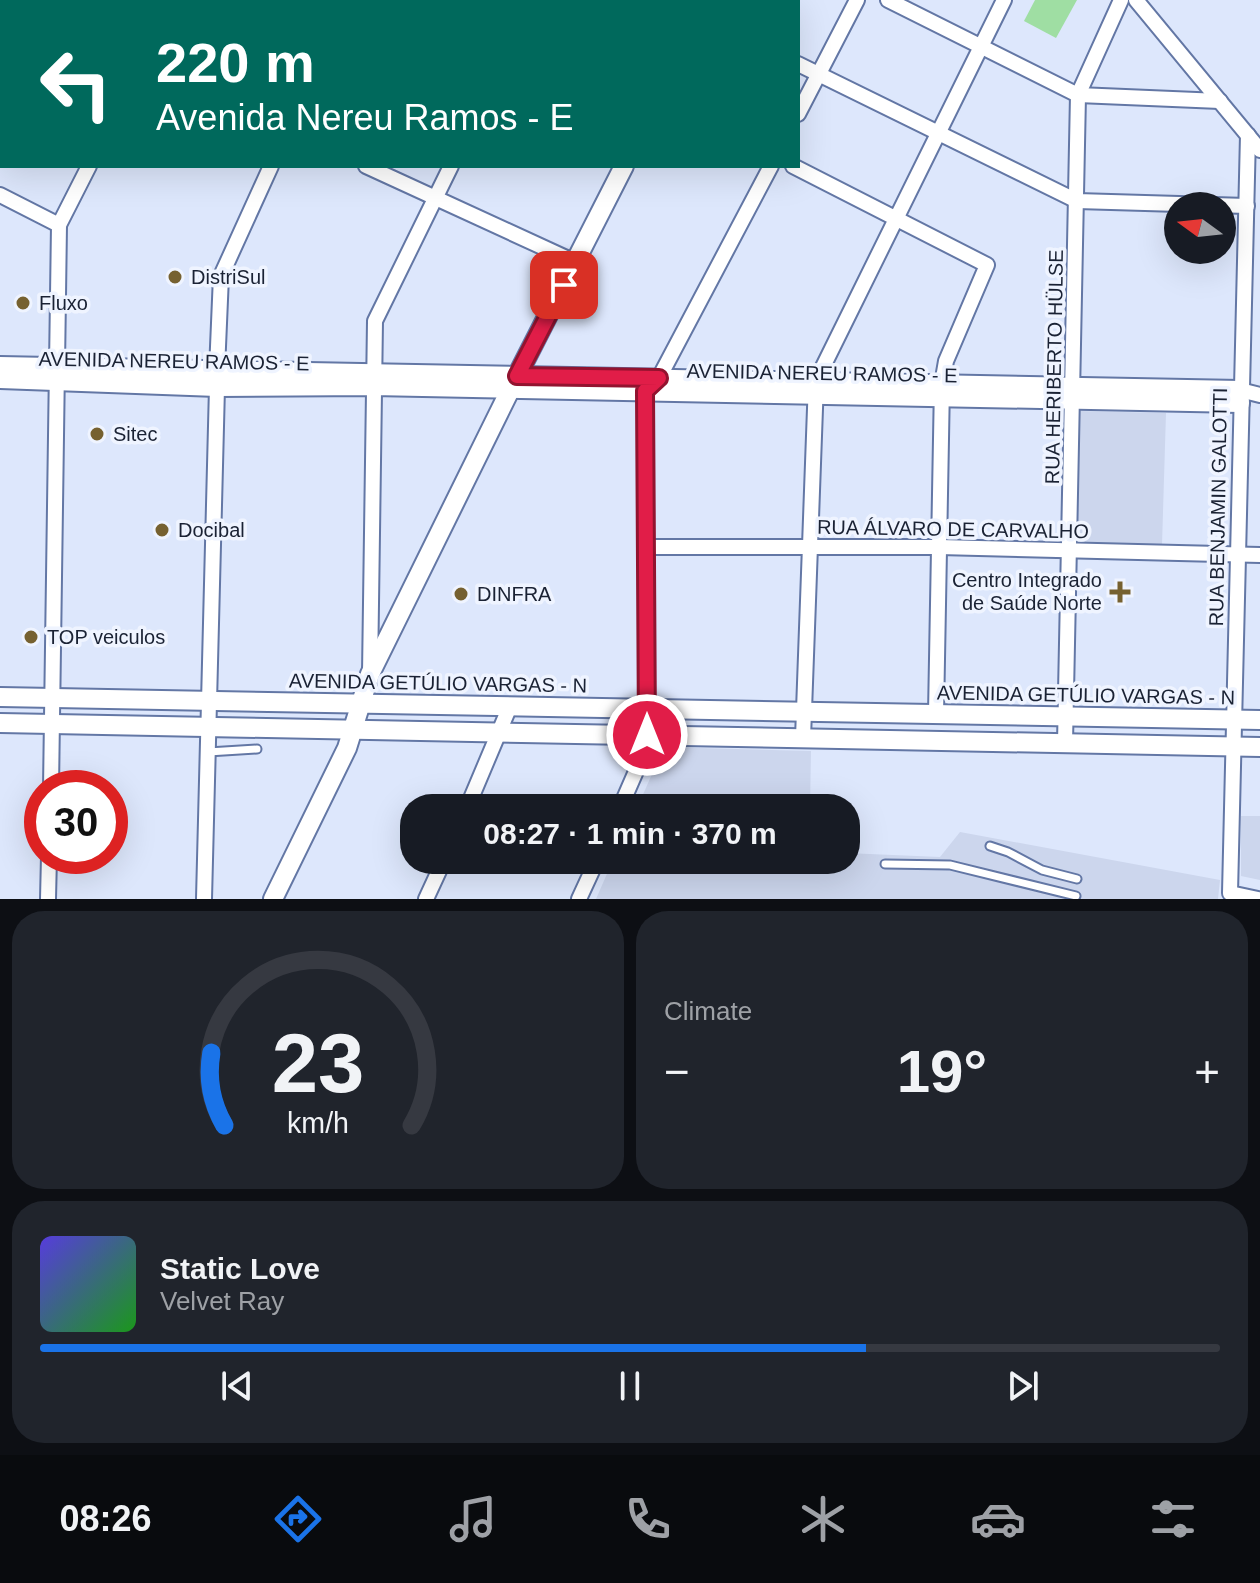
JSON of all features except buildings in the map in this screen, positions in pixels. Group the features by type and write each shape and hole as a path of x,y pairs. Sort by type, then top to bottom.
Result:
{"street":[{"path":"800,110 857,0"},
{"path":"888,0 1078,95 1220,101"},
{"path":"803,738 816,388 1004,0"},
{"name":"RUA HERIBERTO HÜLSE","path":"1065,743 1078,95 1121,0"},
{"path":"1136,0 1260,150"},
{"path":"800,65 1077,201 1247,206"},
{"name":"RUA BENJAMIN GALOTTI","path":"1248,135 1250,396 1237,554 1230,893 1258,899"},
{"path":"52,770 59,225 88,168"},
{"path":"204,899 221,276 270,168"},
{"path":"370,168 575,262"},
{"path":"370,674 375,321 450,168"},
{"path":"273,899 354,730 370,674 575,262 617,168"},
{"path":"626,794 647,746 646,547 652,385 770,168"},
{"path":"797,168 987,265 946,361 942,391 936,714"},
{"path":"0,195 59,225"},
{"name":"AVENIDA NEREU RAMOS - E","path":"0,366 57,374"},
{"name":"AVENIDA NEREU RAMOS - E","path":"0,379 57,374 1250,396"},
{"name":"RUA ÁLVARO DE CARVALHO","path":"646,547 939,547 1260,555"},
{"name":"AVENIDA GETÚLIO VARGAS - N","path":"0,697 1260,720"},
{"path":"473,794 510,706"},
{"path":"0,723 1260,747"},
{"path":"48,899 49,874"},
{"path":"426,899 438,874"},
{"path":"579,899 591,874"}],"lane":[{"path":"208,752 257,749"},
{"path":"990,846 1042,870 1077,879"},
{"path":"885,864 950,865 1076,896"}],"shaded area":[{"path":"1080,411 1166,413 1162,545 1076,543"},
{"path":"664,747 811,751 810,794 643,794"},
{"path":"1241,816 1260,816 1260,880 1241,876"},
{"path":"960,832 1220,880 1218,899 596,899 607,874 860,874 860,854 940,857"}],"green space":[{"path":"1035,0 1077,0 1056,38 1024,21"}],"place":[{"name":"DistriSul","path":"175,277"},
{"name":"Fluxo","path":"23,303"},
{"name":"Sitec","path":"97,434"},
{"name":"Docibal","path":"162,530"},
{"name":"Centro Integrado de Saúde Norte","path":"1120,592"},
{"name":"DINFRA","path":"461,594"},
{"name":"TOP veiculos","path":"31,637"}],"route":[{"path":"564,285 517,376 659,378 645,391 647,735"}]}
